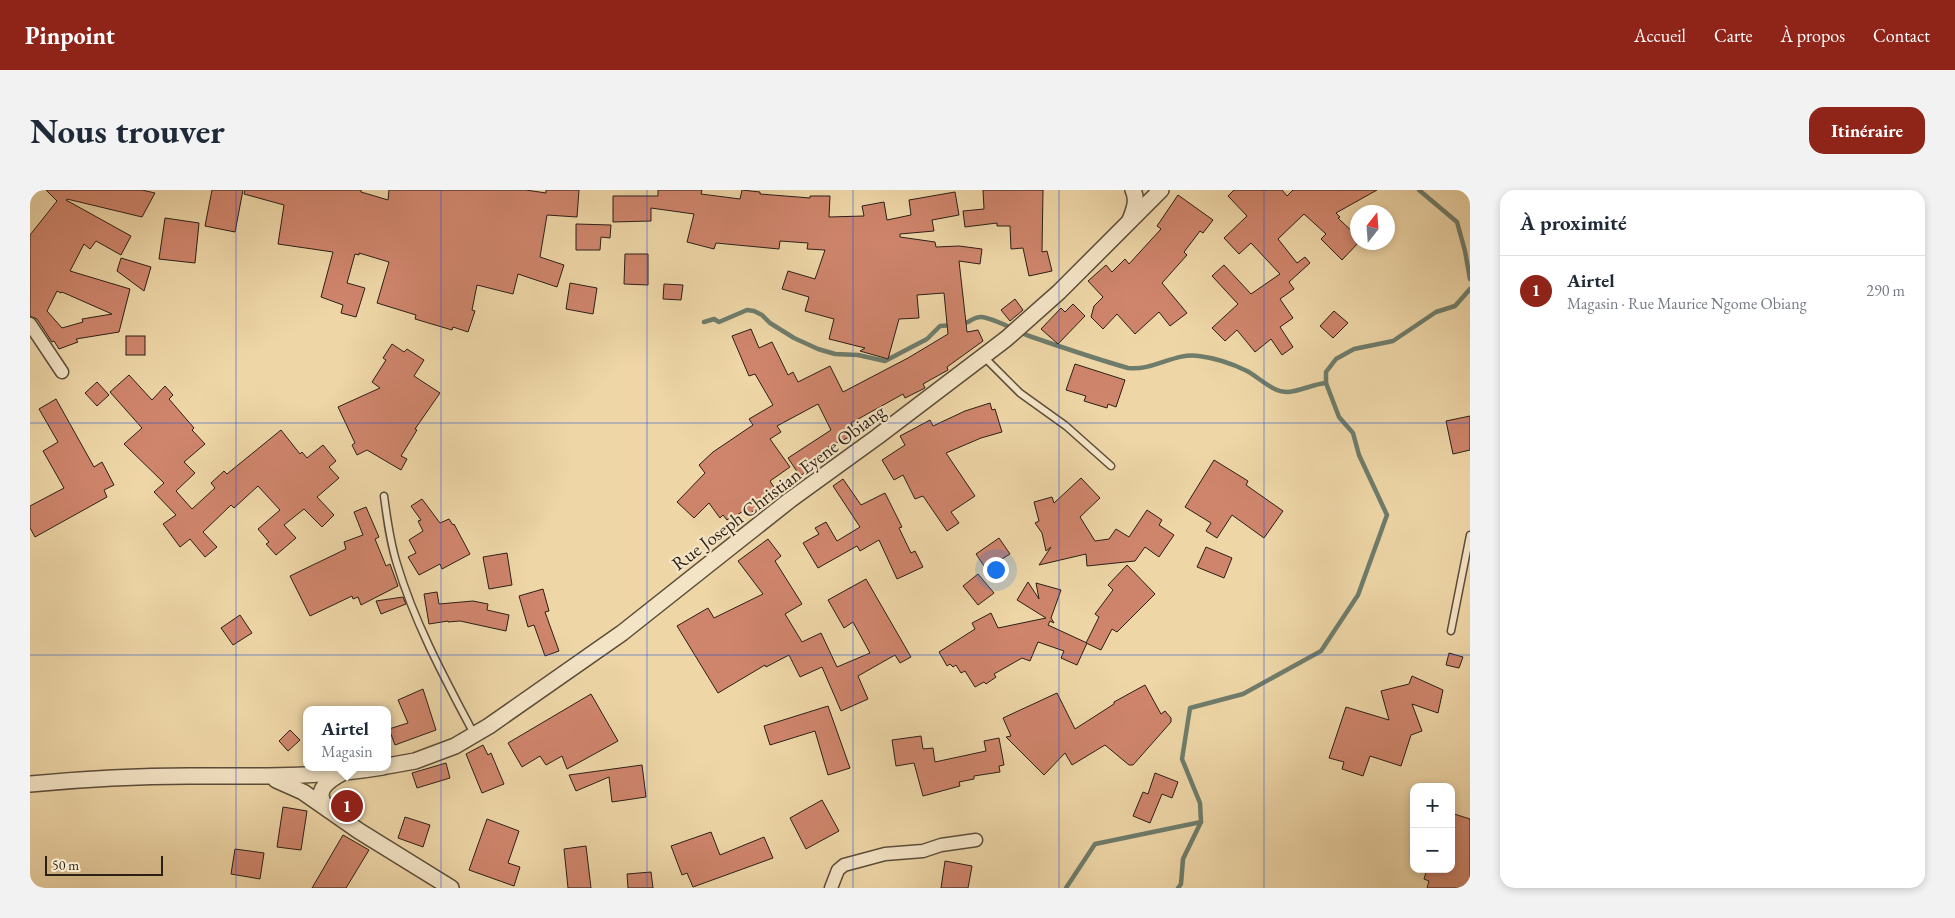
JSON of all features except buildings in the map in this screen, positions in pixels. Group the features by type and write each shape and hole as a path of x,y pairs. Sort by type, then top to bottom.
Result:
{"street":[{"path":"1130,222 1135,208 1135,194 1133,190"},
{"name":"Rue Joseph Christian Eyene Obiang","path":"391,765 414,761 455,746 504,716 622,633 790,500 1006,339 1130,222 1160,190"},
{"path":"30,324 62,372"},
{"path":"30,784 165,776 313,776 353,771"},
{"path":"330,812 323,805 322,788 329,780 345,772"},
{"path":"268,777 303,792 330,812 451,888"},
{"path":"831,888 838,870 844,865 859,860 886,854 923,851 941,845 976,840"}],"lane":[{"path":"984,356 1020,393 1066,426 1111,466"},
{"path":"384,496 389,535 404,586 432,653 474,734"},
{"path":"1451,631 1470,535"}],"waterway":[{"path":"1419,190 1457,222 1470,279"},
{"path":"1066,888 1095,844 1201,822 1200,803 1182,759 1190,708 1243,694 1321,651 1358,595 1387,515 1359,455 1353,433 1339,417 1326,383 1326,372 1336,359 1354,349 1393,341 1436,312 1455,306 1470,289"},
{"path":"704,322 714,319 719,322 747,310 754,311 794,338 818,349 835,354 858,355 885,361 927,339 940,326 953,325"},
{"path":"961,324 979,317 988,318 1032,337 1128,368 1147,367 1190,355 1218,360 1236,366 1277,390 1288,392 1326,383"},
{"path":"1178,888 1181,884 1183,859 1201,822"}],"place":[{"name":"Airtel","path":"347,806"}]}
